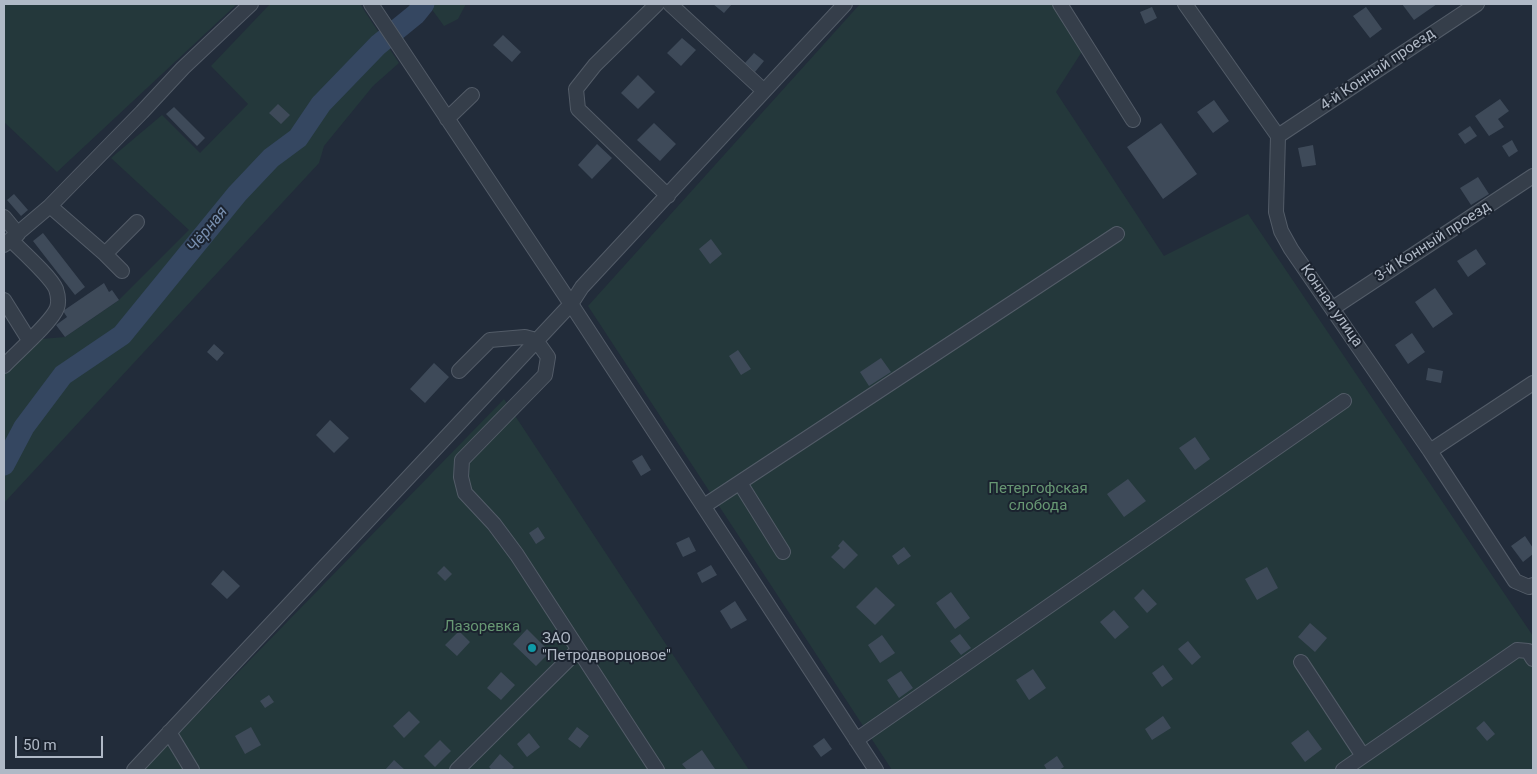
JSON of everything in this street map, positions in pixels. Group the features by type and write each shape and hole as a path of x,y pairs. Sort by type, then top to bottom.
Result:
{"street":[{"path":"11,240 50,206 183,68 252,4"},
{"path":"371,4 571,304 876,770"},
{"path":"657,4 595,65 576,89 578,109 668,196"},
{"path":"670,4 764,91"},
{"path":"134,770 571,304 582,287 845,4"},
{"path":"1060,4 1133,120"},
{"path":"1185,4 1278,136"},
{"name":"4-й Конный проезд","path":"1278,136 1477,4"},
{"path":"447,119 472,95"},
{"name":"Конная улица","path":"1278,136 1276,212 1282,231 1291,249 1430,451 1515,581 1531,586"},
{"name":"3-й Конный проезд","path":"1333,308 1533,176"},
{"path":"50,206 122,271"},
{"path":"4,216 11,240 52,283 58,299 56,310 4,366"},
{"path":"105,254 137,222"},
{"path":"704,506 1117,234"},
{"path":"4,300 30,340"},
{"path":"459,371 490,340 525,337 536,340 548,358 545,375 462,460 461,477 465,493 494,524 517,555 656,770"},
{"path":"1430,451 1533,383"},
{"path":"856,740 1344,401"},
{"path":"740,483 782,552"},
{"path":"457,770 578,650"},
{"path":"1343,770 1517,650 1528,651 1533,659"},
{"path":"1301,662 1362,756"},
{"path":"169,732 192,770"}],"green space":[{"path":"4,4 237,4 57,172 4,122"},
{"path":"270,4 360,4 399,63 373,86 324,146 319,163 4,503 4,366 29,340 65,337 119,300 189,230 111,158 162,115 200,153 248,104 211,66"},
{"path":"428,4 466,4 458,19 444,26"},
{"name":"Петергофская слобода","path":"860,4 1052,4 1083,50 1056,92 1164,256 1248,214 1533,636 1533,770 892,770 588,306"},
{"name":"Лазоревка","path":"504,399 749,770 143,770"}],"building":[{"path":"713,4 732,4 724,13"},
{"path":"1402,4 1437,4 1414,20"},
{"path":"1152,7 1157,18 1145,24 1140,12"},
{"path":"1366,7 1382,29 1370,38 1353,16"},
{"path":"503,35 521,52 512,62 493,45"},
{"path":"682,38 696,50 681,66 667,53"},
{"path":"754,53 764,61 755,72 745,63"},
{"path":"638,75 655,92 638,109 621,93"},
{"path":"1500,99 1509,111 1498,119 1504,127 1489,136 1475,116"},
{"path":"1214,100 1229,121 1213,133 1197,112"},
{"path":"278,104 290,115 281,124 269,113"},
{"path":"174,107 205,138 197,146 166,114"},
{"path":"654,123 676,144 660,161 637,140"},
{"path":"1161,123 1197,174 1163,199 1127,147"},
{"path":"1470,126 1477,136 1465,144 1458,134"},
{"path":"1512,140 1518,151 1509,157 1502,146"},
{"path":"597,144 612,158 592,179 578,165"},
{"path":"1313,145 1316,165 1302,167 1298,148"},
{"path":"1478,177 1489,194 1471,205 1460,188"},
{"path":"14,194 28,210 21,216 7,200"},
{"path":"43,233 85,287 75,295 33,241"},
{"path":"711,239 722,254 710,264 699,249"},
{"path":"1476,249 1486,264 1468,277 1457,261"},
{"path":"104,283 109,292 112,290 119,300 65,337 56,325 67,317 63,311"},
{"path":"1435,288 1453,314 1433,328 1415,302"},
{"path":"1412,333 1425,352 1408,364 1395,345"},
{"path":"214,344 224,353 217,361 207,352"},
{"path":"738,350 751,369 741,375 729,356"},
{"path":"881,358 891,372 869,386 860,372"},
{"path":"434,363 449,377 425,403 410,389"},
{"path":"1428,368 1443,371 1441,383 1426,380"},
{"path":"330,420 349,438 334,453 316,435"},
{"path":"1195,437 1210,459 1195,470 1179,448"},
{"path":"642,455 651,470 641,476 632,461"},
{"path":"1128,479 1146,501 1124,517 1107,494"},
{"path":"538,527 545,538 536,544 529,533"},
{"path":"1525,536 1533,548 1533,554 1523,562 1511,546"},
{"path":"689,537 696,551 683,557 676,543"},
{"path":"843,540 858,555 844,569 831,557 840,548 838,546"},
{"path":"904,547 911,556 898,565 892,556"},
{"path":"711,565 717,575 702,583 697,573"},
{"path":"444,566 452,574 445,581 437,573"},
{"path":"1267,567 1278,588 1257,600 1245,579"},
{"path":"223,570 240,586 227,599 211,584"},
{"path":"876,587 895,605 875,625 856,607"},
{"path":"1143,589 1157,604 1147,613 1134,598"},
{"path":"951,592 970,618 955,629 936,603"},
{"path":"735,601 747,620 731,629 720,611"},
{"path":"1114,610 1129,627 1115,639 1100,622"},
{"path":"1310,623 1327,638 1315,652 1298,637"},
{"name":"ЗАО \"Петродворцовое\"","path":"527,629 550,652 536,666 513,644"},
{"path":"459,631 470,642 457,656 445,645"},
{"path":"960,634 971,648 961,655 950,641"},
{"path":"882,635 895,653 880,663 868,645"},
{"path":"1188,641 1201,657 1192,665 1178,649"},
{"path":"1163,665 1173,679 1162,687 1152,673"},
{"path":"1033,669 1046,688 1029,700 1016,680"},
{"path":"901,671 913,688 899,698 887,680"},
{"path":"501,672 515,685 501,700 487,688"},
{"path":"269,695 274,702 265,708 260,701"},
{"path":"409,711 420,722 404,738 393,726"},
{"path":"1163,716 1171,728 1152,740 1145,729"},
{"path":"1484,721 1495,734 1487,741 1476,728"},
{"path":"251,727 261,745 245,754 235,736"},
{"path":"577,727 589,736 580,748 568,739"},
{"path":"1308,730 1322,749 1305,762 1291,743"},
{"path":"529,733 540,747 527,757 517,744"},
{"path":"824,738 832,749 821,757 813,746"},
{"path":"440,740 451,751 435,767 424,756"},
{"path":"702,750 715,769 687,770 682,764"},
{"path":"500,754 514,767 511,770 492,770 489,767"},
{"path":"1057,756 1064,767 1059,770 1047,770 1044,765"},
{"path":"394,760 405,770 385,770"}],"waterway":[{"name":"Чёрная","path":"4,465 24,427 63,375 122,335 237,194 271,158 298,138 321,104 378,45 416,14 424,4"}],"place":[{"name":"ЗАО \"Петродворцовое\"","path":"532,648"}]}
